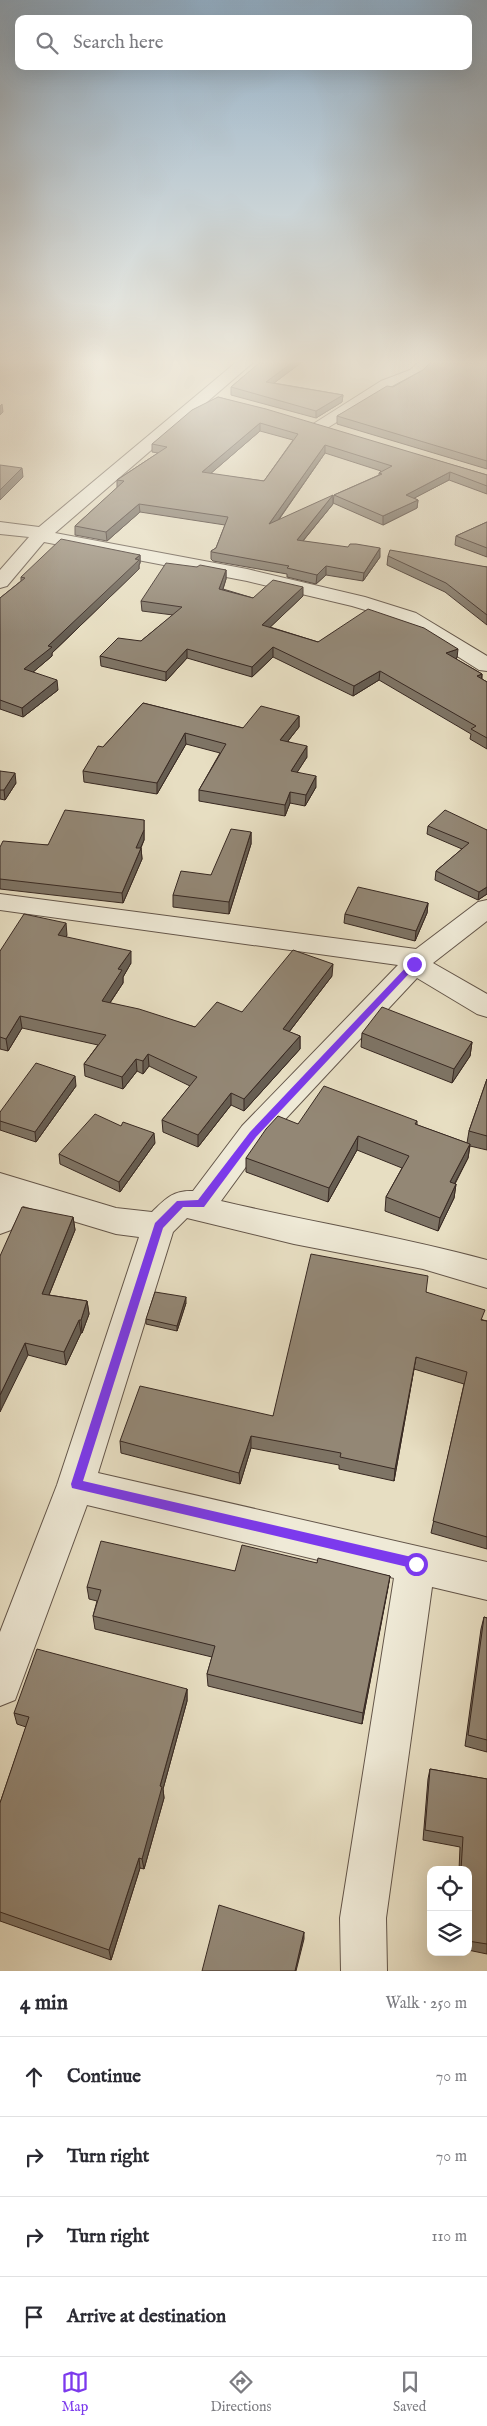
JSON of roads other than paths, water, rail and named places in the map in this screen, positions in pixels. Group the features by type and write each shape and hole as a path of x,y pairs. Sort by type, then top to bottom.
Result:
{"street":[{"path":"0,582 42,534 140,451"},
{"path":"0,528 42,534 247,575 358,601 409,617 487,665"},
{"path":"0,902 418,961 487,1006"},
{"path":"0,1221 7,1188 116,1221 170,1215 201,1204 253,1134 418,961 487,908"},
{"path":"170,1215 294,1231 423,1256 487,1274"},
{"path":"0,1685 76,1484 170,1215"},
{"path":"76,1484 487,1581"},
{"path":"364,1971 364,1918 416,1564"}]}
